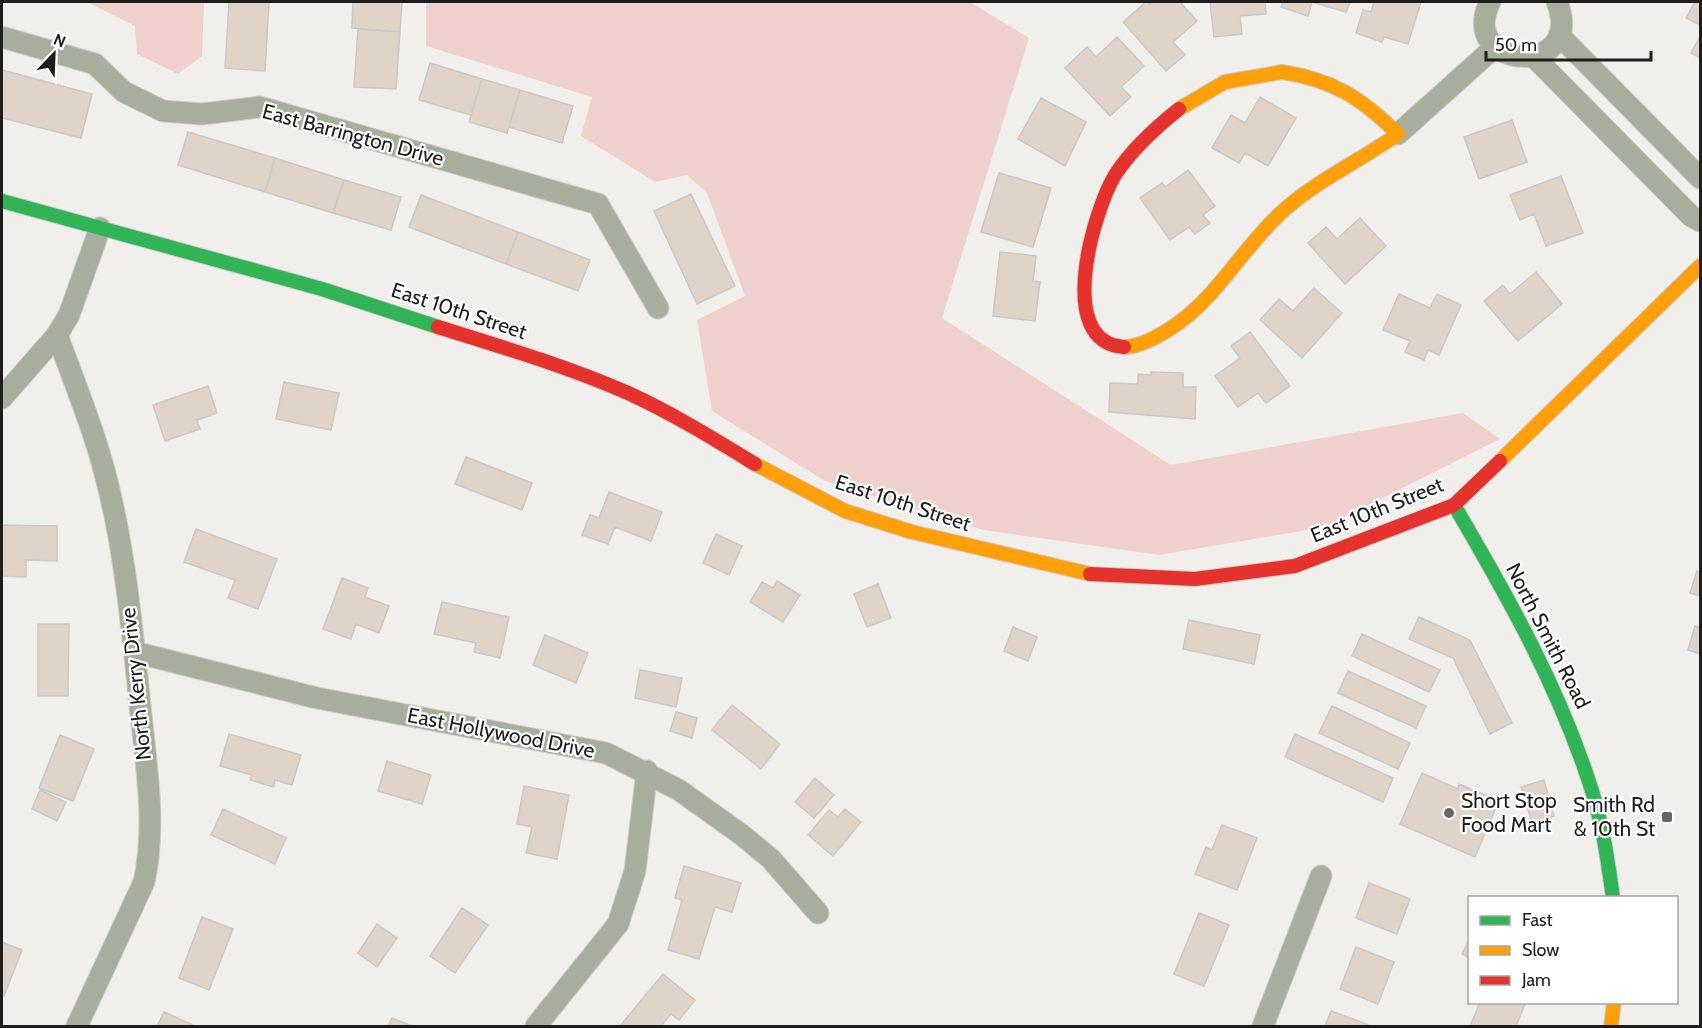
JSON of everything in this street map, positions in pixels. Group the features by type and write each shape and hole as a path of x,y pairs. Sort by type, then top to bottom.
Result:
{"main road":[{"path":"1261,73 1307,74 1327,80 1356,95 1398,134 1284,210 1256,240 1212,298 1171,329 1145,342 1125,347 1103,340 1094,333 1086,308 1087,259 1091,235 1104,199 1119,170 1132,153 1152,133 1201,95 1222,83 1261,73"},
{"name":"East 10th Street","path":"2,201 322,289 572,370 630,394 706,434 771,474 845,511 912,532 1099,576 1195,579 1295,566 1454,505 1701,266"},
{"name":"North Smith Road","path":"1454,505 1487,561 1565,712 1600,821 1610,867 1612,896"},
{"path":"1611,1026 1614,1004"}],"street":[{"path":"1490,2 1485,18 1486,28 1496,46 1518,58 1534,57 1544,52 1558,35 1561,13 1557,2"},
{"path":"1558,35 1701,178"},
{"name":"East Barrington Drive","path":"2,37 95,64 124,92 163,111 202,114 260,107 598,204 658,308"},
{"path":"1398,134 1496,46"},
{"path":"1534,57 1691,216 1701,221"},
{"path":"2,398 57,335 73,305 100,228"},
{"name":"North Kerry Drive","path":"57,335 104,471 119,542 134,652 150,826 144,882 77,1026"},
{"name":"East Hollywood Drive","path":"134,652 317,698 606,753 647,771 679,790 742,835 771,860 818,913"},
{"path":"536,1026 618,924 635,871 647,771"},
{"path":"1263,1026 1321,876"}],"shaded area":[{"path":"87,2 204,2 202,56 178,74 137,54 135,26"},
{"path":"426,2 970,2 1029,38 942,318 1171,465 1463,413 1500,439 1325,527 1159,555 983,530 825,481 712,411 697,320 745,296 707,193 687,175 655,182 581,136 592,97 426,46"}],"building":[{"path":"229,2 269,2 265,71 225,68"},
{"path":"353,2 402,2 400,32 352,28"},
{"path":"1146,2 1150,4 1180,2 1197,21 1173,42 1185,55 1166,71 1123,22"},
{"path":"1210,2 1265,2 1266,14 1240,16 1242,34 1214,37"},
{"path":"1283,2 1312,2 1308,16 1281,7"},
{"path":"1312,2 1350,2 1346,12"},
{"path":"1374,2 1421,2 1408,44 1384,37 1382,42 1356,33 1363,10 1371,12"},
{"path":"1695,2 1700,2 1700,25 1686,18"},
{"path":"358,29 400,32 396,89 354,87"},
{"path":"1700,36 1700,58 1691,53"},
{"path":"1117,37 1144,66 1121,87 1131,97 1110,116 1065,68 1087,47 1096,57"},
{"path":"430,63 482,79 471,115 419,100"},
{"path":"2,70 92,94 81,138 2,118"},
{"path":"482,79 520,90 507,133 469,122"},
{"path":"520,90 573,106 562,143 509,127"},
{"path":"1260,97 1296,118 1268,166 1245,153 1239,163 1212,148 1231,115 1245,123"},
{"path":"1041,98 1086,122 1065,166 1018,139"},
{"path":"1512,120 1527,162 1479,179 1464,137"},
{"path":"188,132 275,158 265,192 178,165"},
{"path":"275,158 344,180 333,213 265,192"},
{"path":"1188,170 1215,206 1203,215 1210,223 1195,234 1189,227 1170,240 1140,198 1162,183 1165,187"},
{"path":"999,173 1051,188 1033,247 981,232"},
{"path":"1561,176 1583,233 1546,246 1534,214 1520,220 1510,195"},
{"path":"344,180 401,197 391,230 333,213"},
{"path":"691,194 735,286 697,304 654,211"},
{"path":"421,195 518,232 506,264 409,227"},
{"path":"1360,218 1386,246 1345,284 1308,243 1326,227 1337,239"},
{"path":"518,232 590,260 578,291 506,264"},
{"path":"1000,252 1036,256 1033,281 1040,282 1035,321 993,316"},
{"path":"1536,272 1562,304 1518,341 1484,301 1503,285 1510,294"},
{"path":"1314,288 1342,313 1302,358 1260,320 1279,299 1293,311"},
{"path":"1399,294 1430,308 1437,294 1461,305 1439,355 1428,350 1424,360 1405,352 1410,341 1383,330"},
{"path":"1250,332 1290,386 1266,403 1258,393 1238,407 1215,376 1240,358 1231,346"},
{"path":"1151,372 1183,373 1183,387 1196,387 1195,419 1109,412 1110,383 1138,384 1138,374 1151,375"},
{"path":"284,382 339,393 331,430 276,419"},
{"path":"208,386 217,413 197,420 200,429 165,441 153,405"},
{"path":"466,457 532,483 522,510 455,484"},
{"path":"609,492 662,512 651,541 615,527 608,544 582,535 590,515 599,518"},
{"path":"2,525 57,526 57,561 26,560 26,577 2,576"},
{"path":"196,529 277,559 258,609 228,598 235,580 184,562"},
{"path":"716,534 742,546 729,575 703,563"},
{"path":"1697,571 1700,573 1700,596 1690,593"},
{"path":"342,578 368,588 365,597 389,606 379,633 356,624 351,639 323,629"},
{"path":"777,581 800,595 783,622 750,602 762,582 773,588"},
{"path":"878,584 891,618 867,627 854,594"},
{"path":"442,602 509,617 500,658 474,652 476,643 434,634"},
{"path":"1419,617 1470,640 1512,723 1490,734 1453,658 1409,639"},
{"path":"1189,620 1260,635 1254,664 1183,649"},
{"path":"38,624 69,624 68,696 38,696"},
{"path":"1695,626 1700,628 1700,654 1688,650"},
{"path":"1013,627 1037,637 1028,661 1004,651"},
{"path":"1362,634 1440,670 1429,692 1352,656"},
{"path":"545,635 588,653 576,683 533,665"},
{"path":"640,670 682,678 676,707 635,698"},
{"path":"1348,671 1426,706 1416,728 1338,693"},
{"path":"732,705 780,744 761,769 712,730"},
{"path":"1332,706 1410,743 1398,769 1319,733"},
{"path":"676,712 697,718 692,738 670,731"},
{"path":"229,734 301,755 292,785 275,780 274,787 250,780 252,775 220,766"},
{"path":"1295,734 1393,778 1383,802 1285,757"},
{"path":"60,735 94,749 73,801 39,788"},
{"path":"387,761 431,775 422,804 378,791"},
{"name":"Short Stop Food Mart","path":"1422,773 1458,789 1459,784 1499,801 1475,857 1400,824"},
{"path":"815,778 834,795 814,818 795,802"},
{"path":"1544,780 1554,816 1532,822 1521,787"},
{"path":"524,786 569,795 557,859 526,853 532,827 517,824"},
{"path":"40,790 66,802 57,821 32,809"},
{"path":"223,809 286,838 275,864 211,835"},
{"path":"845,809 861,822 833,856 808,835 829,810 838,817"},
{"path":"1222,825 1257,838 1237,890 1195,874 1206,847 1212,850"},
{"path":"684,866 741,883 732,912 715,907 699,959 668,950 682,900 675,898"},
{"path":"1369,883 1410,899 1397,934 1356,918"},
{"path":"462,908 488,925 455,973 430,956"},
{"path":"1199,913 1229,925 1204,986 1174,974"},
{"path":"202,917 233,929 209,990 179,978"},
{"path":"377,924 397,938 377,967 358,953"},
{"path":"2,942 22,950 4,996 2,995"},
{"path":"1468,942 1468,957 1462,954"},
{"path":"1356,947 1394,962 1378,1004 1340,989"},
{"path":"663,974 695,1000 679,1020 671,1014 661,1026 620,1026"},
{"path":"1479,1004 1525,1004 1516,1026 1470,1026"},
{"path":"1331,1011 1372,1026 1325,1026"},
{"path":"164,1012 193,1025 193,1026 157,1026"},
{"path":"392,1018 412,1026 388,1026"}],"traffic: fast":[{"path":"2,201 322,289 438,327"},
{"path":"1454,505 1513,609 1565,716 1596,804 1613,896"}],"traffic: slow":[{"path":"1124,347 1143,343 1175,326 1209,296 1284,210 1311,189 1398,134 1372,110 1346,92 1317,80 1282,72"},
{"path":"1179,109 1225,82 1282,72"},
{"path":"1500,461 1700,266"},
{"path":"755,464 845,511 912,532 1090,574"},
{"path":"1611,1026 1614,1004"}],"traffic: jam":[{"path":"1124,347 1103,340 1090,323 1085,300 1085,273 1090,244 1106,192 1115,175 1144,139 1179,109"},
{"path":"438,327 605,383 677,418 755,464"},
{"path":"1090,574 1195,579 1295,566 1454,505 1500,461"}],"place":[{"name":"Short Stop Food Mart","path":"1449,813"},
{"name":"Smith Rd & 10th St","path":"1667,817"}]}
